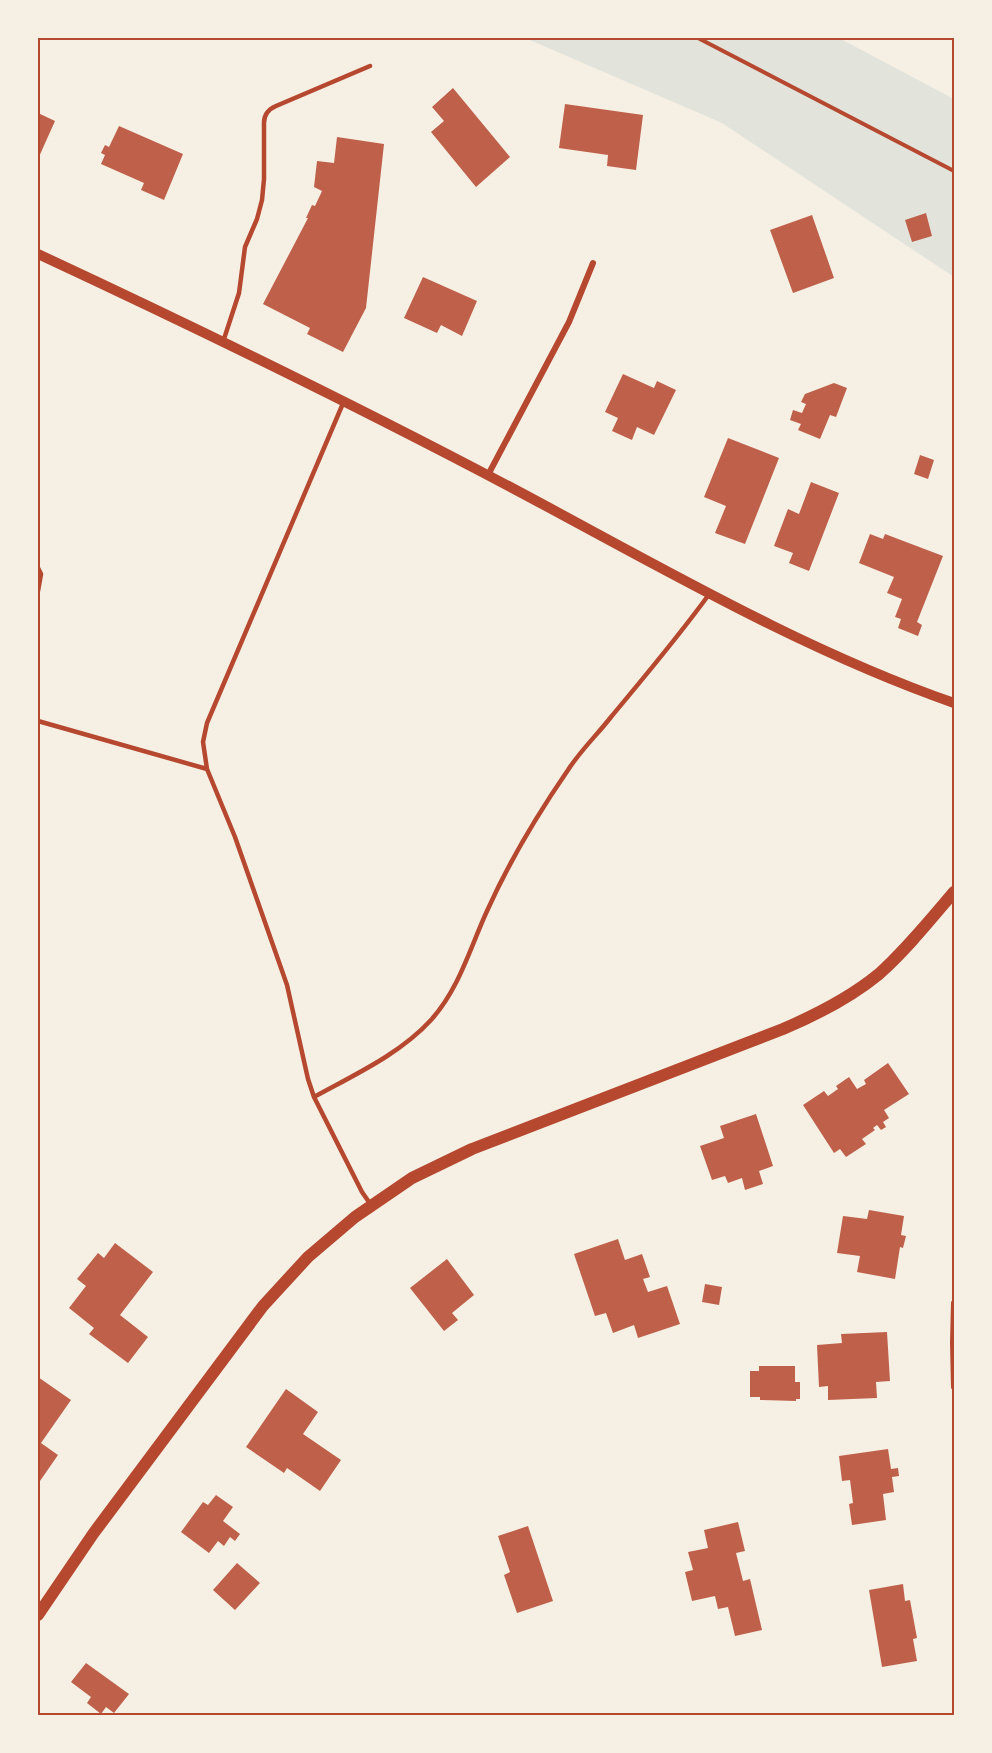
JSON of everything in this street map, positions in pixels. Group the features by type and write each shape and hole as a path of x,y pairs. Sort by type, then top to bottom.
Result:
{"main road":[{"path":"38,1615 93,1534 263,1306 309,1257 338,1231 371,1205 412,1178 472,1149 814,1015 854,992 879,974 954,892"}],"street":[{"path":"38,254 344,401 710,593 837,656 894,681 954,703"},
{"path":"488,476 569,322 593,263"},
{"path":"954,1303 952,1343 954,1388"}],"lane":[{"path":"223,342 240,287 245,248 262,200 266,116 276,106 370,66"},
{"path":"344,401 207,723 203,742 207,769 235,837 287,985 314,1097 362,1192 371,1205"},
{"path":"38,568 41,574 38,591"},
{"path":"314,1097 399,1047 423,1028 437,1013 452,991 509,865 569,768 710,593"},
{"path":"38,721 207,769"}],"path":[{"path":"698,38 954,171"}],"shaded area":[{"path":"525,38 839,38 954,99 954,277 722,123"}],"building":[{"path":"453,88 510,157 476,187 431,132 444,121 432,107"},
{"path":"565,104 643,115 636,170 607,166 608,155 559,148"},
{"path":"38,113 55,121 38,159"},
{"path":"119,126 183,154 164,200 141,190 144,183 101,164 105,155 101,153 105,145 109,147"},
{"path":"337,137 384,144 366,308 343,352 307,334 310,328 263,304 308,218 306,218 312,205 315,206 322,191 314,187 317,161 334,163"},
{"path":"926,213 932,236 912,242 905,220"},
{"path":"812,215 834,278 793,293 770,230"},
{"path":"423,277 477,301 462,336 441,325 437,333 404,318"},
{"path":"623,374 654,388 657,381 676,390 654,435 637,427 632,440 612,431 618,418 605,412"},
{"path":"834,383 847,388 836,417 830,415 820,439 798,430 801,424 790,420 793,410 802,413 806,404 801,402 805,394"},
{"path":"728,438 779,458 745,544 715,533 726,506 704,497"},
{"path":"920,455 934,460 928,479 914,474"},
{"path":"811,482 839,493 809,571 789,563 793,553 774,546 788,509 799,514"},
{"path":"870,534 883,539 885,534 943,556 917,622 922,625 918,636 898,628 901,619 895,617 902,599 887,593 894,577 859,563"},
{"path":"888,1063 909,1094 884,1110 889,1118 883,1122 886,1127 881,1130 877,1125 873,1128 875,1130 862,1139 866,1144 846,1157 840,1149 834,1153 803,1105 824,1091 828,1096 838,1089 836,1086 849,1077 857,1089 866,1084 864,1080"},
{"path":"756,1114 773,1166 759,1171 763,1184 745,1190 742,1178 728,1183 725,1176 712,1180 700,1146 724,1138 720,1126"},
{"path":"869,1210 904,1216 901,1235 906,1236 903,1248 900,1247 895,1279 857,1272 860,1256 837,1253 843,1216 867,1219"},
{"path":"618,1239 625,1260 642,1254 650,1277 643,1279 648,1292 667,1286 680,1324 638,1338 634,1325 613,1333 606,1313 595,1316 574,1254"},
{"path":"115,1243 153,1272 120,1315 148,1337 128,1363 89,1334 94,1328 69,1308 86,1286 77,1279 98,1253 104,1258"},
{"path":"447,1259 474,1295 452,1313 458,1320 444,1331 410,1288"},
{"path":"705,1284 722,1287 719,1305 702,1302"},
{"path":"887,1332 890,1381 876,1382 877,1398 828,1400 828,1386 819,1387 817,1345 842,1343 841,1334"},
{"path":"759,1366 795,1366 795,1382 800,1382 800,1399 796,1401 760,1400 760,1397 750,1397 750,1371 759,1371"},
{"path":"38,1377 71,1400 41,1443 58,1455 40,1481 38,1479"},
{"path":"286,1389 318,1412 303,1434 341,1460 320,1491 287,1468 284,1473 246,1447"},
{"path":"888,1449 891,1469 898,1468 899,1476 892,1477 894,1492 883,1494 886,1520 852,1525 849,1504 853,1503 850,1480 842,1481 839,1456"},
{"path":"216,1495 233,1507 223,1521 240,1534 235,1541 230,1537 224,1546 218,1541 209,1553 181,1532 203,1502 208,1505"},
{"path":"738,1522 745,1551 736,1553 743,1581 750,1579 762,1630 735,1636 728,1607 718,1609 715,1596 692,1601 685,1572 693,1570 688,1552 708,1548 704,1530"},
{"path":"528,1526 553,1601 517,1613 504,1575 510,1572 498,1536"},
{"path":"237,1563 260,1583 235,1610 213,1590"},
{"path":"903,1584 905,1601 910,1600 917,1638 913,1639 917,1661 882,1667 869,1590"},
{"path":"86,1663 129,1694 114,1713 106,1707 101,1714 87,1703 91,1697 71,1682"}]}
